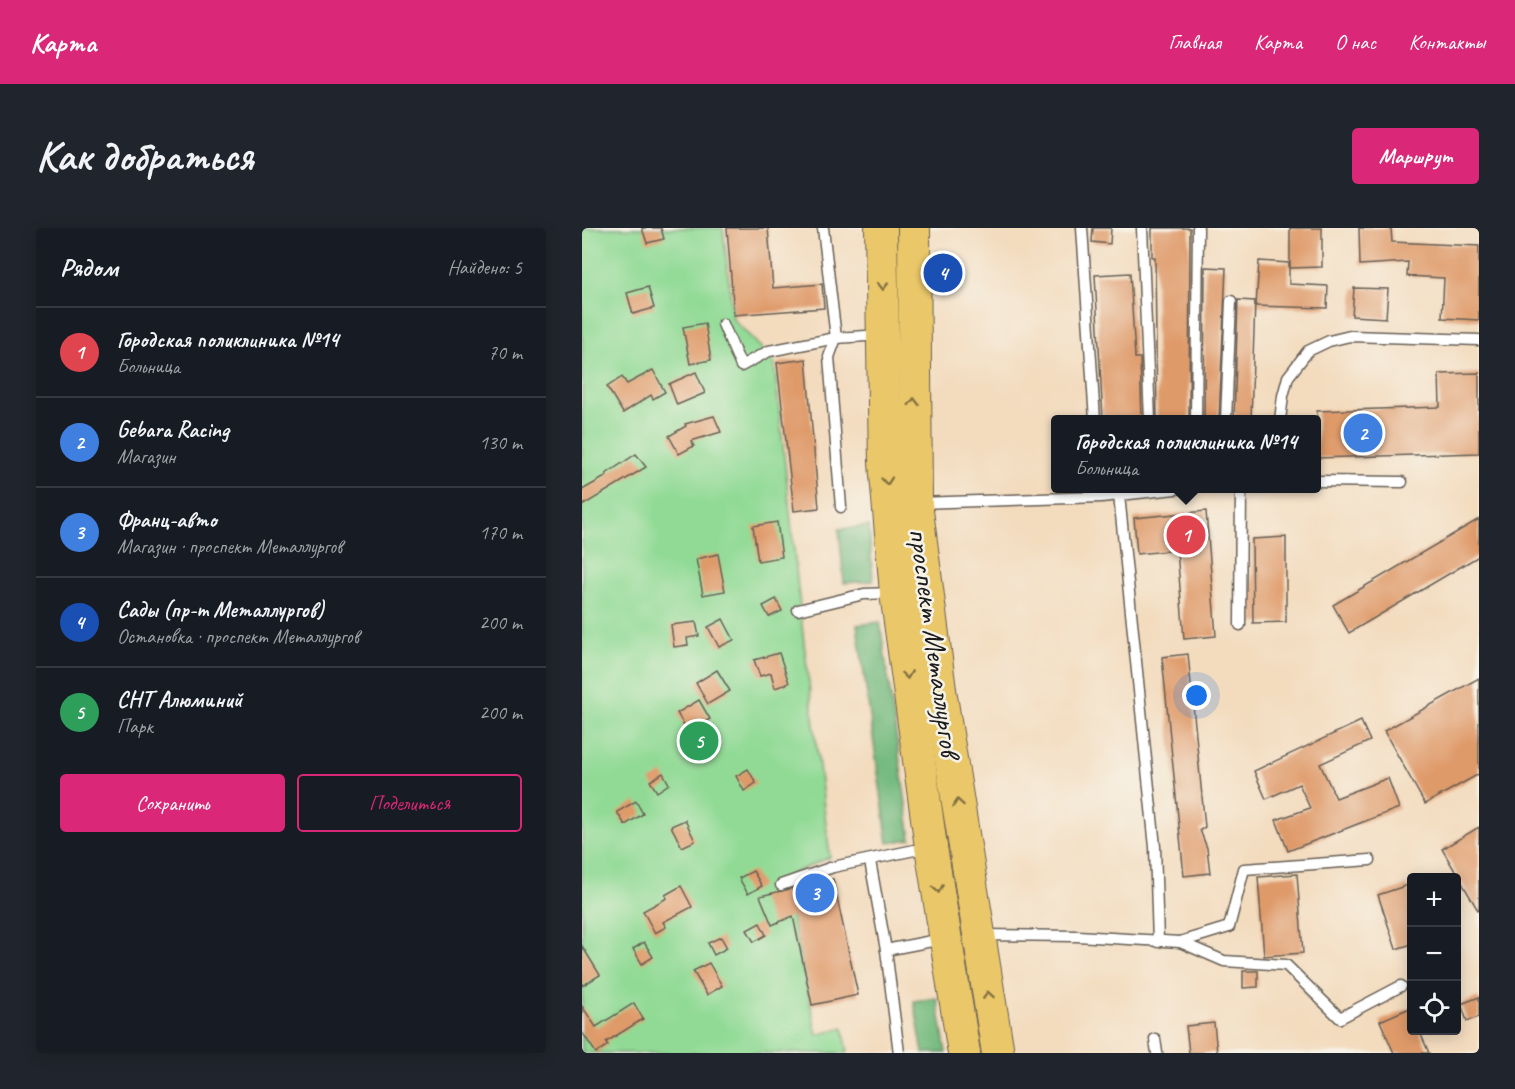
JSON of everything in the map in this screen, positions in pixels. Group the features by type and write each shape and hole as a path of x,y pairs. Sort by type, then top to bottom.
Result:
{"main road":[{"name":"проспект Металлургов","path":"881,228 885,463 896,592 931,847 964,1053"},
{"name":"проспект Металлургов","path":"914,228 916,503 940,690 998,1053"}],"lane":[{"path":"824,228 836,338 829,357 841,507"},
{"path":"1082,228 1095,415"},
{"path":"1142,228 1150,415"},
{"path":"1196,415 1198,228"},
{"path":"1226,415 1231,301"},
{"path":"723,324 741,366 769,351 836,338 884,334"},
{"path":"1281,415 1288,377 1308,351 1329,342 1350,336 1479,340"},
{"path":"1321,481 1402,482"},
{"path":"916,503 1133,493"},
{"path":"1240,624 1241,493"},
{"path":"1119,495 1155,847 1158,942"},
{"path":"798,610 864,594 896,592"},
{"path":"781,885 833,867 931,847"},
{"path":"978,935 1077,936 1180,942 1229,927 1244,870 1370,860"},
{"path":"870,861 886,950 899,1053"},
{"path":"886,950 945,939"},
{"path":"1180,942 1224,961 1286,965 1340,1018 1401,986"},
{"path":"1155,1039 1157,1053"}],"green space":[{"path":"582,228 723,228 733,319 774,361 802,626 830,857 783,878 817,1035 843,1028 848,1053 582,1053"},
{"path":"869,526 873,581 844,583 839,529"},
{"path":"880,622 911,839 888,843 857,625"},
{"path":"937,998 946,1053 923,1053 914,1001"}],"building":[{"path":"642,228 661,228 664,239 647,243"},
{"path":"727,228 768,228 773,288 822,284 824,308 734,315"},
{"path":"1093,228 1111,228 1110,244 1092,242"},
{"path":"1152,228 1190,228 1189,415 1157,415 1155,257 1152,257"},
{"path":"1290,228 1322,228 1322,267 1290,268"},
{"path":"1359,228 1391,228 1392,242 1479,246 1479,320 1442,318 1444,278 1407,276 1408,262 1360,265"},
{"path":"1259,261 1289,263 1289,284 1328,286 1327,308 1256,306"},
{"path":"1205,267 1226,268 1219,415 1204,415"},
{"path":"1130,273 1135,358 1140,358 1142,415 1103,415 1095,275"},
{"path":"648,287 654,308 633,314 627,293"},
{"path":"1354,288 1388,289 1386,318 1352,316"},
{"path":"1238,300 1255,301 1251,415 1234,415"},
{"path":"705,323 711,360 690,364 683,327"},
{"path":"806,359 819,508 794,511 777,363"},
{"path":"653,370 665,392 653,399 651,395 623,413 607,387 622,377 627,384"},
{"path":"696,372 705,393 677,405 669,384"},
{"path":"1479,373 1479,453 1321,458 1321,415 1317,415 1317,411 1440,407 1439,374"},
{"path":"714,416 721,432 691,441 694,446 679,454 669,436 686,426 685,424"},
{"path":"636,454 646,467 582,506 582,490 607,476 606,474"},
{"path":"1206,511 1216,636 1184,639 1177,550 1137,554 1134,518"},
{"path":"1479,519 1479,556 1349,633 1333,605"},
{"path":"777,522 782,557 758,561 753,526"},
{"path":"1286,537 1286,622 1253,623 1252,539"},
{"path":"718,554 725,591 703,595 696,559"},
{"path":"776,599 782,611 769,617 763,606"},
{"path":"723,619 734,640 719,647 708,627"},
{"path":"696,622 699,636 687,638 688,645 674,647 671,625"},
{"path":"779,653 789,683 775,688 771,673 760,676 754,660"},
{"path":"1188,654 1205,827 1200,830 1207,848 1210,873 1184,876 1162,657"},
{"path":"717,670 730,691 708,704 696,683"},
{"path":"1479,678 1479,774 1425,804 1384,731"},
{"path":"699,700 710,719 688,732 677,713"},
{"path":"1361,721 1370,741 1320,764 1336,798 1388,778 1399,808 1288,851 1276,820 1310,808 1299,784 1266,799 1254,771"},
{"path":"748,769 756,783 744,791 736,776"},
{"path":"663,773 669,784 657,792 650,781"},
{"path":"636,801 643,814 625,825 617,812"},
{"path":"685,820 695,841 682,847 671,826"},
{"path":"1479,827 1479,912 1461,881 1461,873 1456,873 1442,849"},
{"path":"753,871 762,886 748,894 739,878"},
{"path":"1297,874 1303,953 1264,956 1258,877"},
{"path":"833,879 858,995 812,1005 793,916 772,925 760,896"},
{"path":"1407,885 1407,946 1396,949 1378,895"},
{"path":"681,886 692,907 663,922 666,927 655,933 643,911 667,898 665,895"},
{"path":"760,923 766,935 754,942 747,930"},
{"path":"721,937 727,948 714,955 708,943"},
{"path":"644,942 653,957 642,964 633,949"},
{"path":"582,946 600,975 582,986"},
{"path":"709,963 722,986 707,995 693,971"},
{"path":"1243,971 1258,971 1258,987 1243,988"},
{"path":"1479,997 1479,1017 1467,1021 1461,1004"},
{"path":"634,1003 643,1019 606,1042 608,1045 596,1053 582,1032 582,1006 596,1027"},
{"path":"1407,1009 1407,1035 1421,1035 1429,1053 1394,1053 1380,1021"},
{"path":"1214,1023 1217,1053 1189,1053 1186,1026"}],"place":[{"name":"Сады (пр-т Металлургов)","path":"943,273"},
{"name":"Gebara Racing","path":"1363,433"},
{"name":"Городская поликлиника №14","path":"1186,535"},
{"name":"СНТ Алюминий","path":"699,741"},
{"name":"Франц-авто","path":"815,893"}]}
